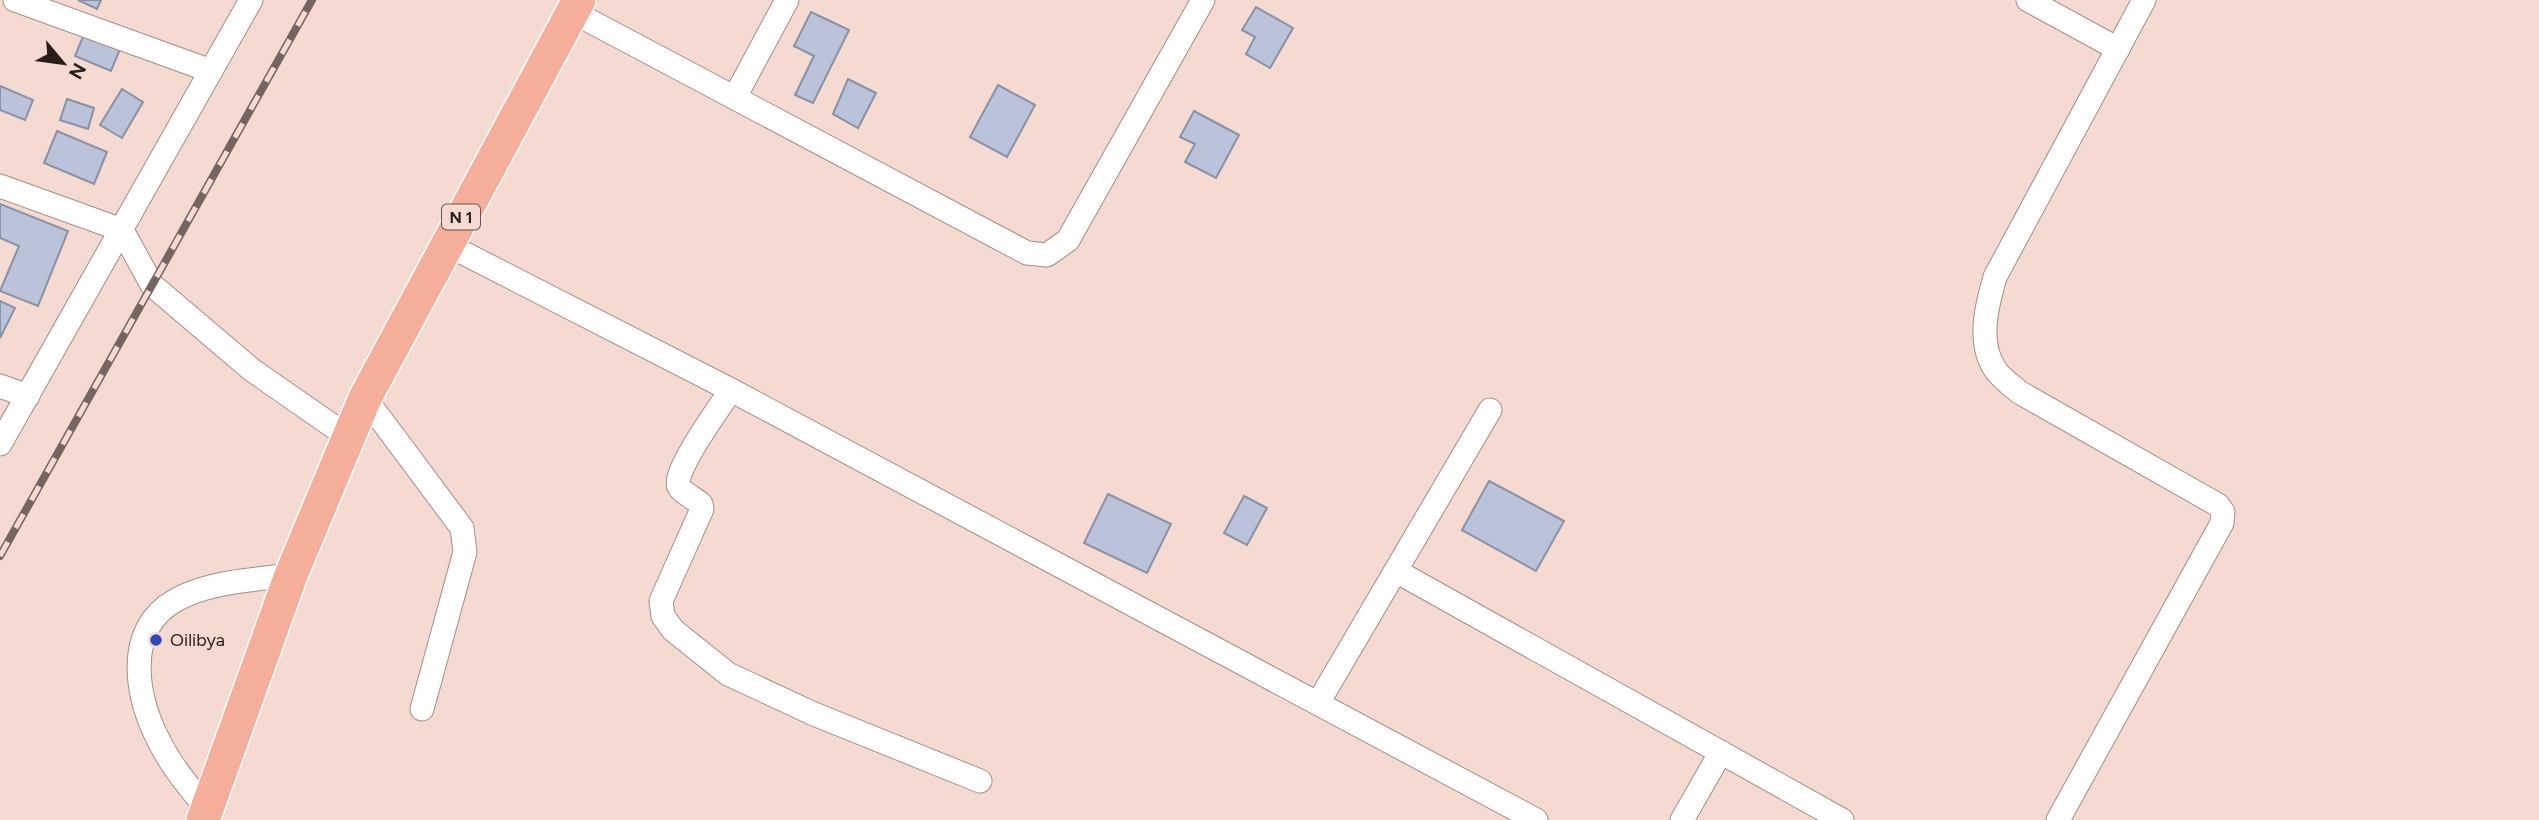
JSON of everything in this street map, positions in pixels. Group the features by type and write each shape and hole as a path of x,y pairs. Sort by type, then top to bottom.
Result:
{"highway":[{"name":"N 1","path":"205,814 291,575 347,436 446,244 576,6"}],"street":[{"path":"15,0 211,71"},
{"path":"0,444 251,0"},
{"path":"735,97 787,0"},
{"path":"576,6 735,97 1027,253 1047,256 1068,240 1203,0"},
{"path":"2028,0 2118,48"},
{"path":"2058,820 2222,523 2223,512 2218,505 2019,392 1995,369 1985,343 1986,308 1995,277 2144,0"},
{"path":"0,186 122,230 152,285 252,370 347,436"},
{"path":"446,244 731,390 1531,819"},
{"path":"0,386 28,396"},
{"path":"731,390 682,466 677,482 679,488 701,504 702,509 661,601 663,616 673,630 728,674 814,714 980,781"},
{"path":"365,398 462,528 465,552 422,709"},
{"path":"1318,704 1490,410"},
{"path":"1396,571 1842,820"},
{"path":"205,814 159,742 143,702 138,673 144,634 157,613 177,600 205,588 291,575"},
{"path":"1682,820 1721,752"}],"building":[{"path":"78,0 101,0 97,9"},
{"path":"1256,7 1293,28 1270,68 1246,54 1255,37 1242,30"},
{"path":"811,12 849,30 813,103 795,95 814,56 794,46"},
{"path":"84,34 120,49 111,71 75,56"},
{"path":"848,79 876,93 858,128 833,114"},
{"path":"998,85 1035,105 1007,157 970,137"},
{"path":"0,86 33,100 25,120 0,110"},
{"path":"122,89 143,102 122,138 100,125"},
{"path":"67,99 94,108 88,129 60,120"},
{"path":"1194,111 1239,135 1216,178 1185,162 1195,144 1180,137"},
{"path":"57,131 107,152 94,184 44,163"},
{"path":"0,204 68,231 38,306 0,291 19,246 0,238"},
{"path":"0,301 15,308 0,338"},
{"path":"1489,481 1564,521 1536,571 1462,530"},
{"path":"1108,494 1171,524 1147,573 1084,543"},
{"path":"1244,496 1267,508 1247,545 1224,533"}],"railway":[{"path":"0,556 312,0"}],"place":[{"name":"Oilibya","path":"156,640"}]}
